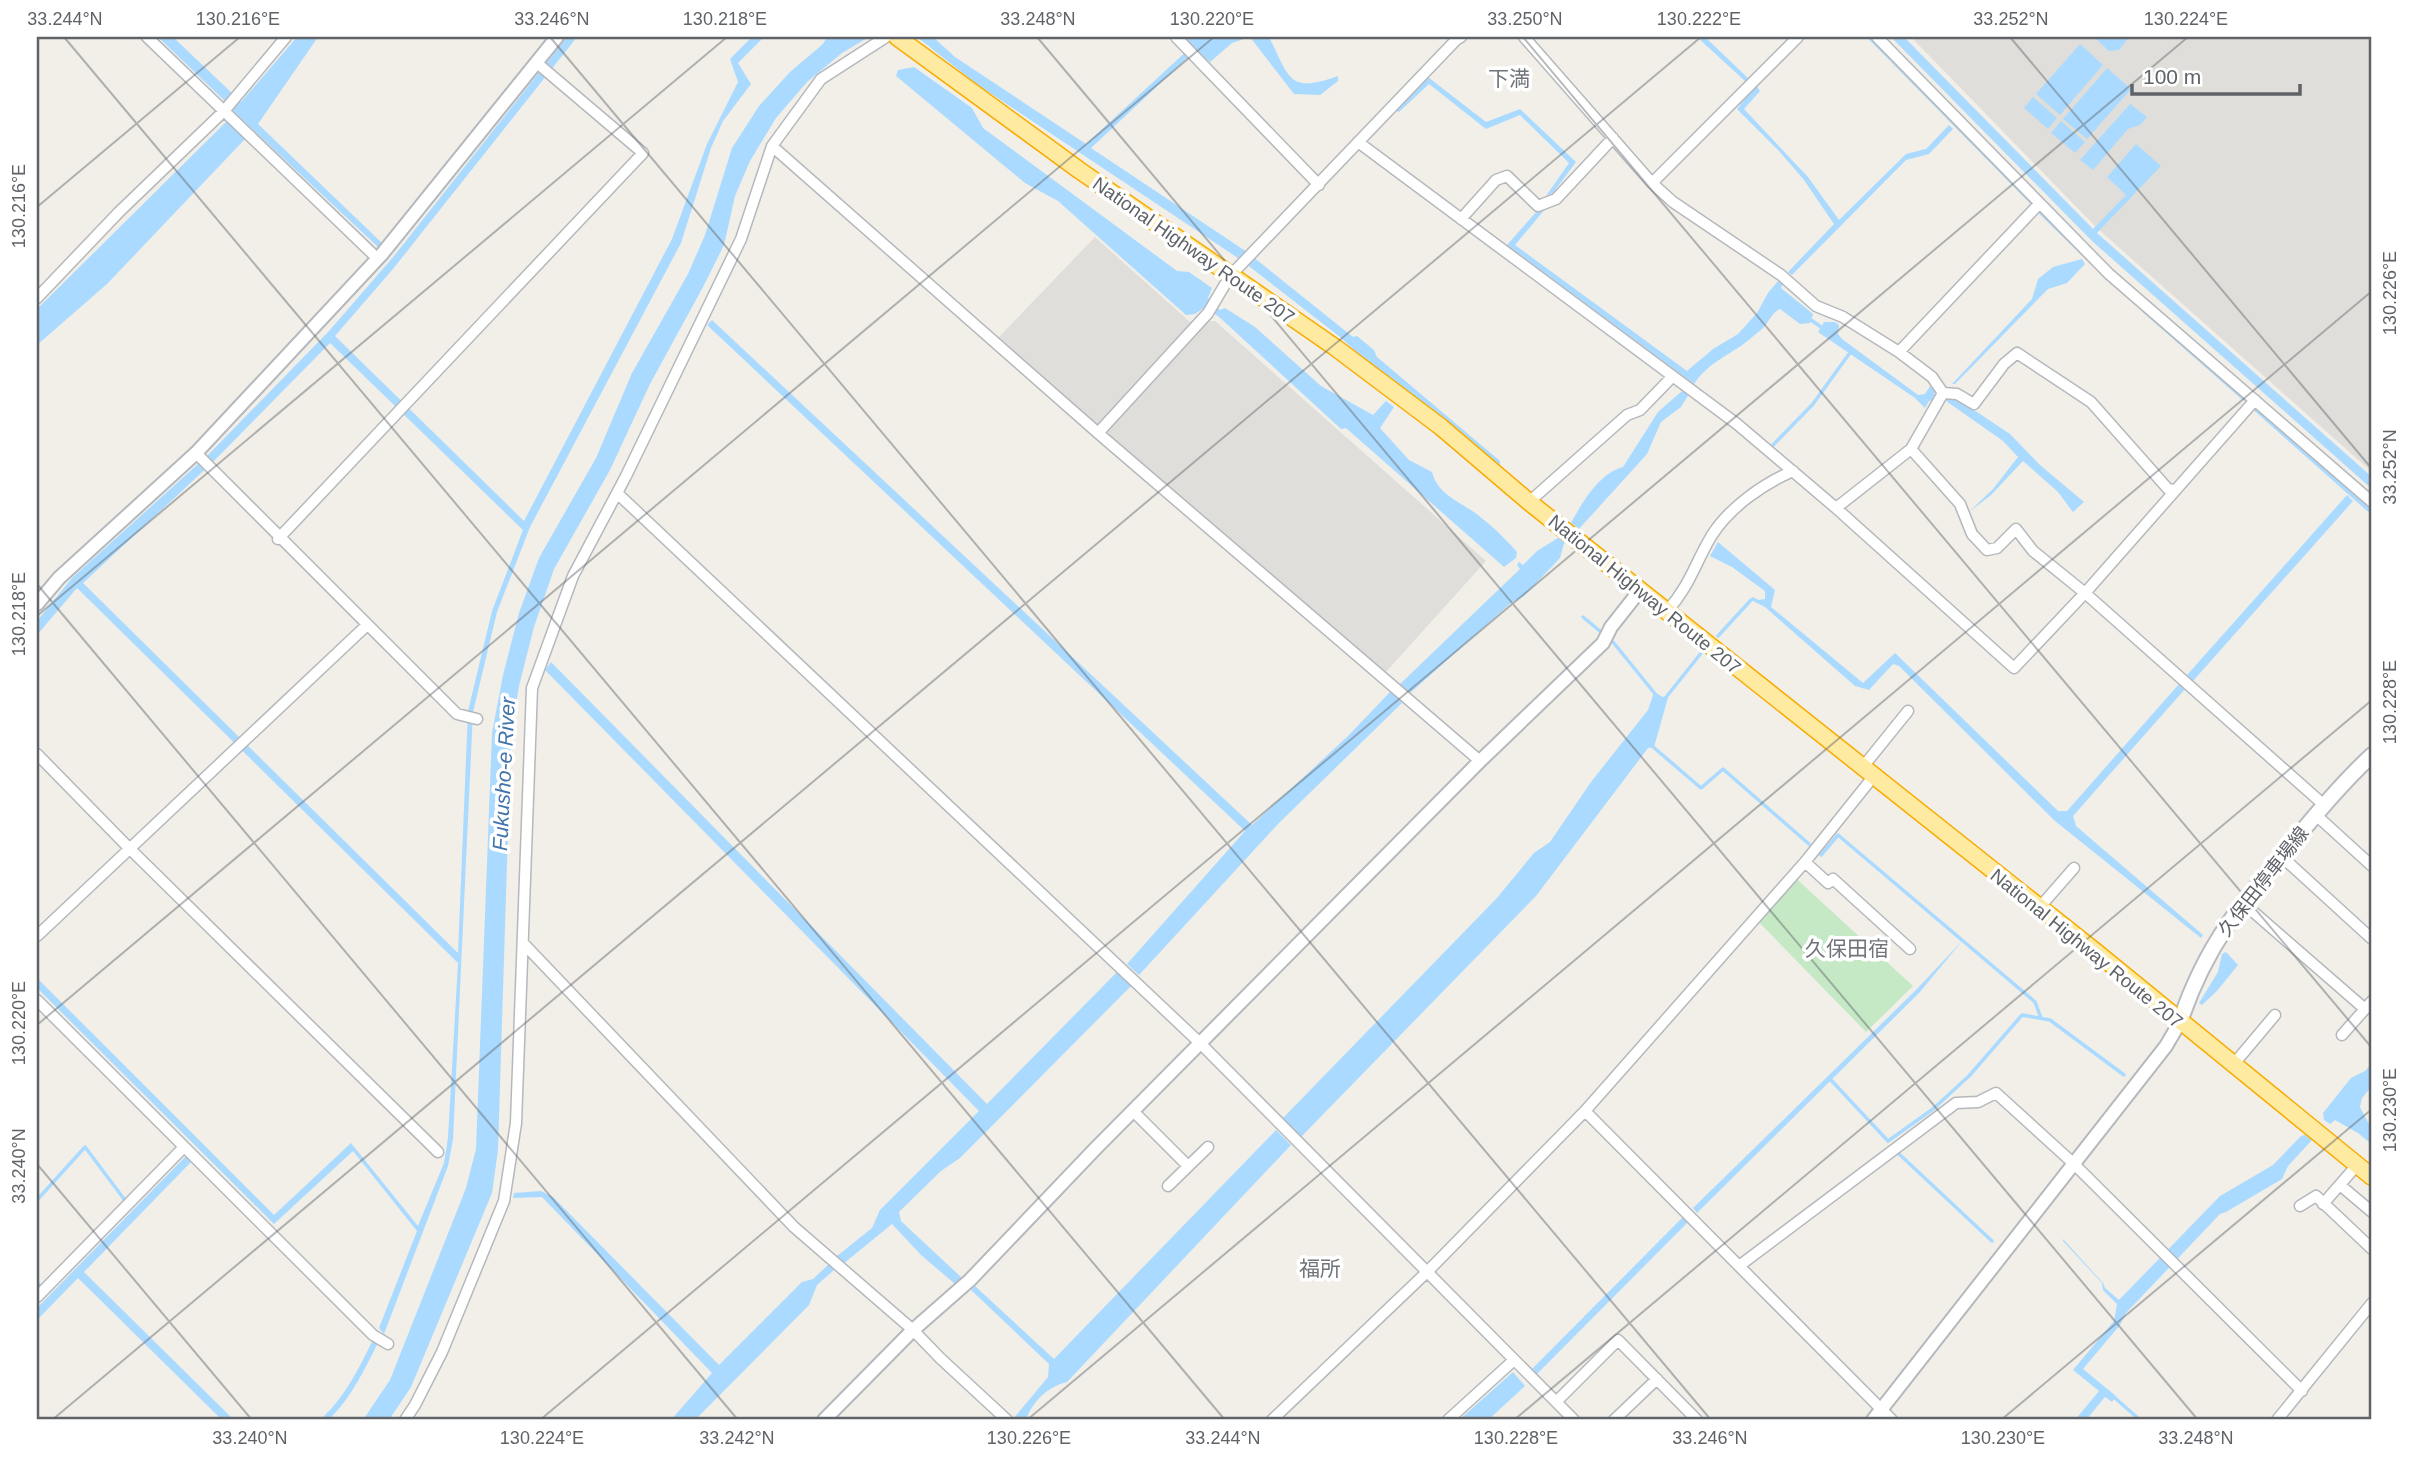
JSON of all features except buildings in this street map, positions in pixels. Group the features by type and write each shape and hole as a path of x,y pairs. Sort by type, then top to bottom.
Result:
{"highway":[{"name":"National Highway Route 207","path":"897,37 966,89 1235,271 1441,427 1529,502 2372,1177"}],"main road":[{"name":"久保田停車場線","path":"2179,1022 2192,987 2216,941 2242,902 2320,810 2372,755"}],"street":[{"path":"147,37 378,259"},
{"path":"37,299 119,212 227,114 286,37"},
{"path":"37,604 59,578 195,453 378,259 557,37"},
{"path":"405,1420 442,1352 504,1201 516,1122 532,688 573,576 617,493 741,239 772,146 821,79 886,37"},
{"path":"1176,37 1319,185"},
{"path":"1098,433 1208,313 1235,271 1401,95 1461,37"},
{"path":"1524,37 1652,183 1673,202 1785,279 1816,306 1843,317 1899,352 1932,377 1943,393"},
{"path":"1652,183 1798,37"},
{"path":"1877,37 2109,274 2372,502"},
{"path":"278,539 643,153 537,63"},
{"path":"1461,219 1496,180 1507,176 1538,206 1556,199 1613,138"},
{"path":"1358,142 1737,424 1836,508 2014,668 2085,593 2255,400"},
{"path":"772,146 1098,433 1480,761"},
{"path":"1899,352 2039,204"},
{"path":"1943,393 1957,394 1974,404 2004,364 2017,354 2091,402 2168,489 2175,490"},
{"path":"1529,502 1627,415 1640,410 1672,377"},
{"path":"1836,508 1911,449 1943,393"},
{"path":"1911,449 1960,504 1972,534 1987,550 1997,548 2016,529 2034,551 2186,682 2320,810 2372,866"},
{"path":"195,453 278,539 457,714 477,719"},
{"path":"1667,611 1682,595 1713,534 1738,505 1793,471"},
{"path":"617,493 1200,1043 1574,1420"},
{"path":"824,1420 913,1330 970,1280 1200,1043 1480,761 1602,643 1641,589"},
{"path":"37,936 366,626"},
{"path":"1272,1420 1427,1272 1585,1111 1805,862 1908,711"},
{"path":"37,754 438,1152"},
{"path":"2281,856 2372,939"},
{"path":"1805,862 1828,883 1833,879 1910,949"},
{"path":"2039,908 2074,867"},
{"path":"2242,902 2369,1005 2342,1035"},
{"path":"524,944 794,1227 913,1330 940,1359 1007,1420"},
{"path":"37,1000 373,1335 388,1344"},
{"path":"2233,1065 2275,1015"},
{"path":"1872,1420 2166,1046 2179,1022"},
{"path":"1739,1266 1956,1103 1978,1102 1996,1093 2073,1163 2302,1391"},
{"path":"1133,1111 1188,1166"},
{"path":"1585,1111 1892,1420"},
{"path":"37,1297 184,1147"},
{"path":"1168,1186 1208,1147"},
{"path":"2323,1204 2357,1165"},
{"path":"2340,1185 2372,1212"},
{"path":"2300,1206 2316,1196 2372,1249"},
{"path":"2277,1420 2372,1303"},
{"path":"1556,1402 1618,1340 1697,1420"},
{"path":"1448,1420 1514,1360"},
{"path":"1614,1420 1657,1379"}],"shaded area":[{"path":"1911,37 2372,37 2372,472 2097,228"},
{"path":"1095,237 1190,322 1215,321 1486,561 1385,673 997,339"}],"green space":[{"path":"1789,872 1913,986 1866,1032 1753,916"}],"water":[{"path":"158,37 173,37 234,95 227,103"},
{"path":"297,37 318,37 258,124 382,243 378,247 234,112 233,109 239,101 241,102"},
{"path":"567,37 577,37 393,269 335,336 524,521 672,239 707,144 738,82 730,59 752,37 764,37 738,63 751,84 723,121 711,148 681,243 530,527 497,612 473,712 453,1139 448,1166 384,1334 379,1328 417,1231 353,1151 274,1224 37,988 37,978 274,1215 351,1143 418,1226 444,1163 448,1138 458,963 77,588 37,635 37,621 72,578 209,454 329,331 394,256","holes":["330,343 523,530 492,611 468,711 458,953 83,583 213,462"]},
{"name":"Fukusho-e River","path":"827,37 869,37 842,53 807,82 776,118 750,161 735,196 724,245 650,384 610,470 554,569 534,627 519,686 511,735 498,1150 492,1193 411,1387 389,1420 363,1420 390,1380 466,1188 476,1149 492,733 519,613 539,558 596,458 632,373 688,274 705,235 732,148 759,106"},
{"path":"917,37 933,37 955,57 1086,144 1191,47 1184,37 1250,37 1232,43 1210,62 1195,51 1091,148 1247,252 1353,337 1357,336 1374,350 1377,357 1500,461 1500,469 1391,383 1340,337 1241,260 978,85"},
{"path":"1250,37 1269,37 1293,79 1309,83 1338,76 1338,81 1320,95 1294,94"},
{"path":"1697,37 1705,37 1749,79 1746,82"},
{"path":"1891,37 1904,37 2093,229 2126,195 2107,177 2136,144 2161,166 2097,233 2372,477 2372,489 2092,241"},
{"path":"2094,37 2129,37 2119,50 2109,51"},
{"path":"2080,44 2103,65 2060,115 2036,94"},
{"path":"914,67 972,108 983,128 1177,271 1189,272 1212,288 1208,298 1220,310 1225,308 1255,327 1321,386 1373,415 1386,401 1394,407 1380,428 1409,460 1432,472 1434,479 1447,495 1501,535 1517,552 1516,558 1504,567 1346,428 1341,429 1218,316 1205,307 1195,314 1186,315 1058,201 1025,183 896,76 898,70"},
{"path":"2107,68 2131,89 2087,139 2063,119"},
{"path":"1428,77 1486,122 1520,109 1576,162 1553,193 1546,196 1569,163 1520,115 1486,129 1429,84 1399,112 1395,110"},
{"path":"1756,85 1760,91 1744,109 1808,177 1839,220 1906,154 1926,149 1949,125 1953,129 1929,154 1906,160 1792,275 1788,272 1834,224 1804,180 1737,109"},
{"path":"2033,97 2057,118 2048,129 2024,108"},
{"path":"2130,104 2147,117 2140,125 2128,129 2093,170 2080,160"},
{"path":"227,121 245,139 107,284 37,345 37,309"},
{"path":"2061,121 2085,142 2075,153 2051,133"},
{"path":"1546,208 1515,245 1687,371 1713,349 1738,334 1757,313 1778,281 1783,284 1781,288 1813,314 1810,323 1800,324 1780,309 1762,329 1708,368 1694,384 1507,245 1538,210"},
{"path":"2082,259 2085,264 2067,283 2048,289 1955,384 1952,384 2032,299 2038,279 2053,267"},
{"path":"712,320 1252,825 1348,736 1391,691 1402,703 1279,823 1139,975 1127,964 1245,831 707,325"},
{"path":"1824,322 1835,322 1839,325 1838,334 1842,339 1918,395 1925,394 1930,386 1935,391 1933,400 1929,401 1925,408 1915,398 1818,332"},
{"path":"1682,391 1689,394 1681,407 1661,422 1647,454 1579,529 1571,523 1592,490 1606,475 1623,467 1658,412"},
{"path":"1948,398 1956,398 2010,434 2040,465 2084,502 2073,512 2058,492 2023,461 1991,495 1969,512 1993,489 2018,457 2003,441 1946,401"},
{"path":"2347,495 2353,501 2193,681 2187,675"},
{"path":"1561,536 1565,540 1560,558 1524,596 1511,603 1409,694 1399,685 1520,569 1517,565 1519,562 1523,565 1537,551"},
{"path":"1718,542 1775,590 1771,607 1863,683 1895,653 2058,811 2067,811 2179,684 2185,689 2073,816 2076,826 2203,935 2201,938 2055,821 1899,666 1893,664 1869,690 1855,686 1765,607 1751,600 1752,597 1765,599 1765,591 1732,567 1710,556"},
{"path":"551,662 987,1104 1117,972 1132,985 960,1158 941,1171 899,1212 901,1221 962,1278 955,1284 921,1255 892,1224 843,1264 837,1256 872,1228 880,1210 979,1111 545,670"},
{"path":"1654,692 1663,697 1669,694 1654,747 1648,748 1536,896 1301,1137 1283,1118 1496,899 1534,853 1550,842 1591,782 1648,710"},
{"path":"1963,940 1919,993 1697,1213 1693,1208 1916,990"},
{"path":"2226,952 2238,965 2202,1005 2199,1003 2218,972 2222,954"},
{"path":"2372,1063 2372,1086 2362,1098 2360,1107 2372,1130 2372,1141 2369,1142 2335,1120 2330,1124 2324,1120 2323,1113 2351,1078 2365,1071"},
{"path":"1276,1130 1291,1145 1067,1382 1053,1387 1042,1396 1026,1420 1016,1420 1014,1418 1048,1377 1049,1364 971,1290 975,1286 1054,1359"},
{"path":"2305,1135 2312,1140 2288,1166 2282,1179 2220,1214 2126,1313 2120,1325 2083,1369 2116,1396 2112,1402 2105,1397 2086,1420 2075,1420 2099,1391 2073,1370 2114,1321 2117,1304 2063,1239 2103,1283 2105,1288 2119,1300 2220,1196 2273,1165"},
{"path":"186,1156 191,1162 84,1272 234,1420 222,1420 78,1278 37,1320 37,1308"},
{"path":"541,1191 553,1197 719,1365 802,1282 813,1279 829,1264 834,1270 817,1285 809,1305 695,1420 671,1420 712,1373 542,1197 513,1198 514,1193"},
{"path":"1684,1216 1689,1221 1536,1375 1531,1370"},
{"path":"373,1340 378,1343 350,1394 328,1420 320,1420 344,1392"},
{"path":"1513,1372 1525,1386 1488,1420 1459,1420"}],"waterway":[{"path":"1869,37 2031,202"},
{"path":"2041,213 2102,273"},
{"path":"2144,311 2244,399"},
{"path":"1811,320 1821,327"},
{"path":"1773,445 1813,404 1849,354"},
{"path":"2256,410 2372,513"},
{"path":"1718,636 1751,600"},
{"path":"1583,617 1601,632"},
{"path":"1613,642 1656,695"},
{"path":"1667,696 1702,652"},
{"path":"1652,746 1701,788 1723,769 1809,844"},
{"path":"1821,855 1838,835 2035,1002 2041,1018"},
{"path":"1830,1079 1888,1141 1933,1109 1969,1076 2022,1015 2050,1020 2124,1075"},
{"path":"37,1200 85,1147 124,1199"},
{"path":"1898,1153 1992,1241"},
{"path":"2115,1398 2140,1420"}],"district":[{"name":"下満","path":"1509,79"},
{"name":"久保田宿","path":"1847,949"},
{"name":"福所","path":"1320,1269"}]}
